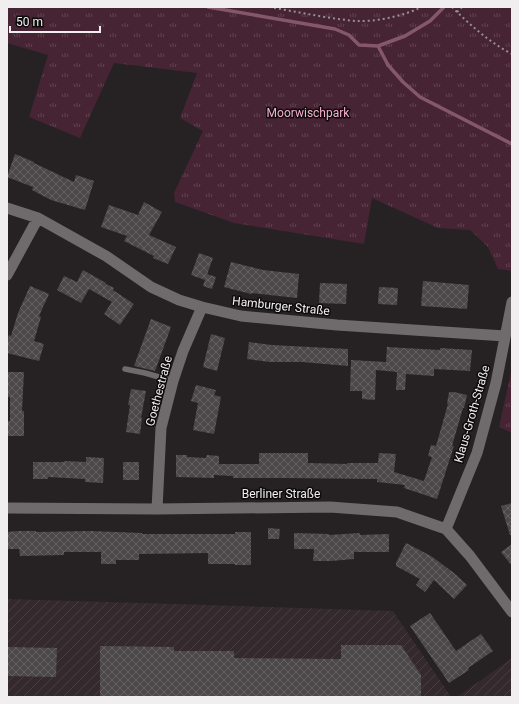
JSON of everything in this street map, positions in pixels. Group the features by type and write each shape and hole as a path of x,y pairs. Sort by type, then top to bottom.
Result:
{"street":[{"name":"Hamburger Straße","path":"7,208 38,218 106,256 151,287 179,300 202,307 241,316 336,325 505,336"},
{"path":"7,275 38,218"},
{"name":"Klaus-Groth-Straße","path":"446,529 476,454 496,383 512,302"},
{"name":"Goethestraße","path":"157,508 162,428 173,381 183,352 202,307"},
{"name":"Berliner Straße","path":"7,508 330,507 397,512 446,529 508,600 512,612"}],"lane":[{"path":"125,369 173,381"}],"path":[{"path":"269,7 356,21 383,19 422,7"},
{"path":"452,7 477,31 500,48 512,54"},
{"path":"457,12 462,7"}],"shaded area":[{"path":"7,599 393,611 451,697 7,697"},
{"path":"512,658 512,697 457,697"}],"green space":[{"name":"Moorwischpark","path":"7,7 512,7 512,271 498,269 488,247 470,230 438,228 372,198 364,244 234,223 175,202 174,193 203,131 180,118 197,73 114,63 80,138 29,117 48,55 7,43"},
{"path":"512,368 512,433 499,427"}],"building":[{"path":"15,154 74,182 76,175 94,181 85,210 51,200 32,190 33,187 7,177"},
{"path":"144,202 162,212 149,235 176,247 168,264 153,258 154,256 124,241 127,236 101,227 109,205 138,215"},
{"path":"199,253 213,258 205,280 191,275"},
{"path":"231,262 263,270 299,274 297,298 251,294 224,287"},
{"path":"83,270 114,288 113,290 134,304 120,325 104,314 112,302 89,289 81,303 57,290 64,276 77,282"},
{"path":"207,274 216,277 212,289 203,286"},
{"path":"423,281 469,285 467,309 421,306"},
{"path":"320,283 347,284 346,304 319,303"},
{"path":"30,286 49,294 39,316 41,317 34,341 44,344 39,361 7,353 7,342 9,335 11,336 18,313"},
{"path":"379,287 398,288 397,305 378,304"},
{"path":"151,319 171,327 155,371 134,366"},
{"path":"211,334 225,338 217,371 203,367"},
{"path":"249,342 272,345 348,349 348,366 302,362 270,362 247,359"},
{"path":"387,347 472,350 470,371 434,369 434,376 406,374 405,390 396,390 397,372 376,370 375,400 362,399 362,391 350,391 351,360 386,362"},
{"path":"7,372 24,372 22,411 24,411 24,436 7,436 7,421 10,421 10,397 7,397"},
{"path":"196,385 216,390 214,395 221,397 214,434 193,430 198,403 191,401"},
{"path":"131,389 146,391 141,418 140,434 126,432"},
{"path":"449,392 467,395 452,446 454,446 437,499 404,488 405,485 377,482 377,479 233,478 233,476 214,475 214,478 176,477 176,455 206,458 207,455 219,456 219,464 259,464 259,453 308,453 308,463 347,464 378,463 379,453 396,454 394,472 424,481 432,457 428,456 431,445 436,446 448,404"},
{"path":"86,457 104,458 103,483 85,482 85,479 48,477 48,479 33,479 33,462 86,462"},
{"path":"123,462 139,462 139,480 123,480"},
{"path":"512,503 512,535 510,535 501,506"},
{"path":"268,528 280,529 279,539 268,539"},
{"path":"90,531 142,534 235,534 235,532 251,532 251,565 208,564 208,553 139,554 139,560 116,560 116,564 101,564 101,552 64,552 64,555 20,556 19,549 7,549 7,532"},
{"path":"294,533 329,535 360,533 360,535 389,534 389,552 354,552 354,559 313,561 314,549 294,549"},
{"path":"406,543 431,556 467,585 454,599 434,580 425,592 416,585 420,579 396,566"},
{"path":"512,544 512,566 501,552"},
{"path":"430,613 456,651 481,634 493,651 468,668 469,670 449,683 410,626"},
{"path":"341,645 401,645 421,675 421,697 100,697 100,646 174,647 174,651 234,651 234,658 341,659"},
{"path":"7,647 57,648 56,677 7,676"}],"waterway":[{"path":"208,7 335,29 349,35 359,45 378,46 405,36 430,21 444,7"},
{"path":"378,46 388,65 403,82 420,97 512,144"}]}
